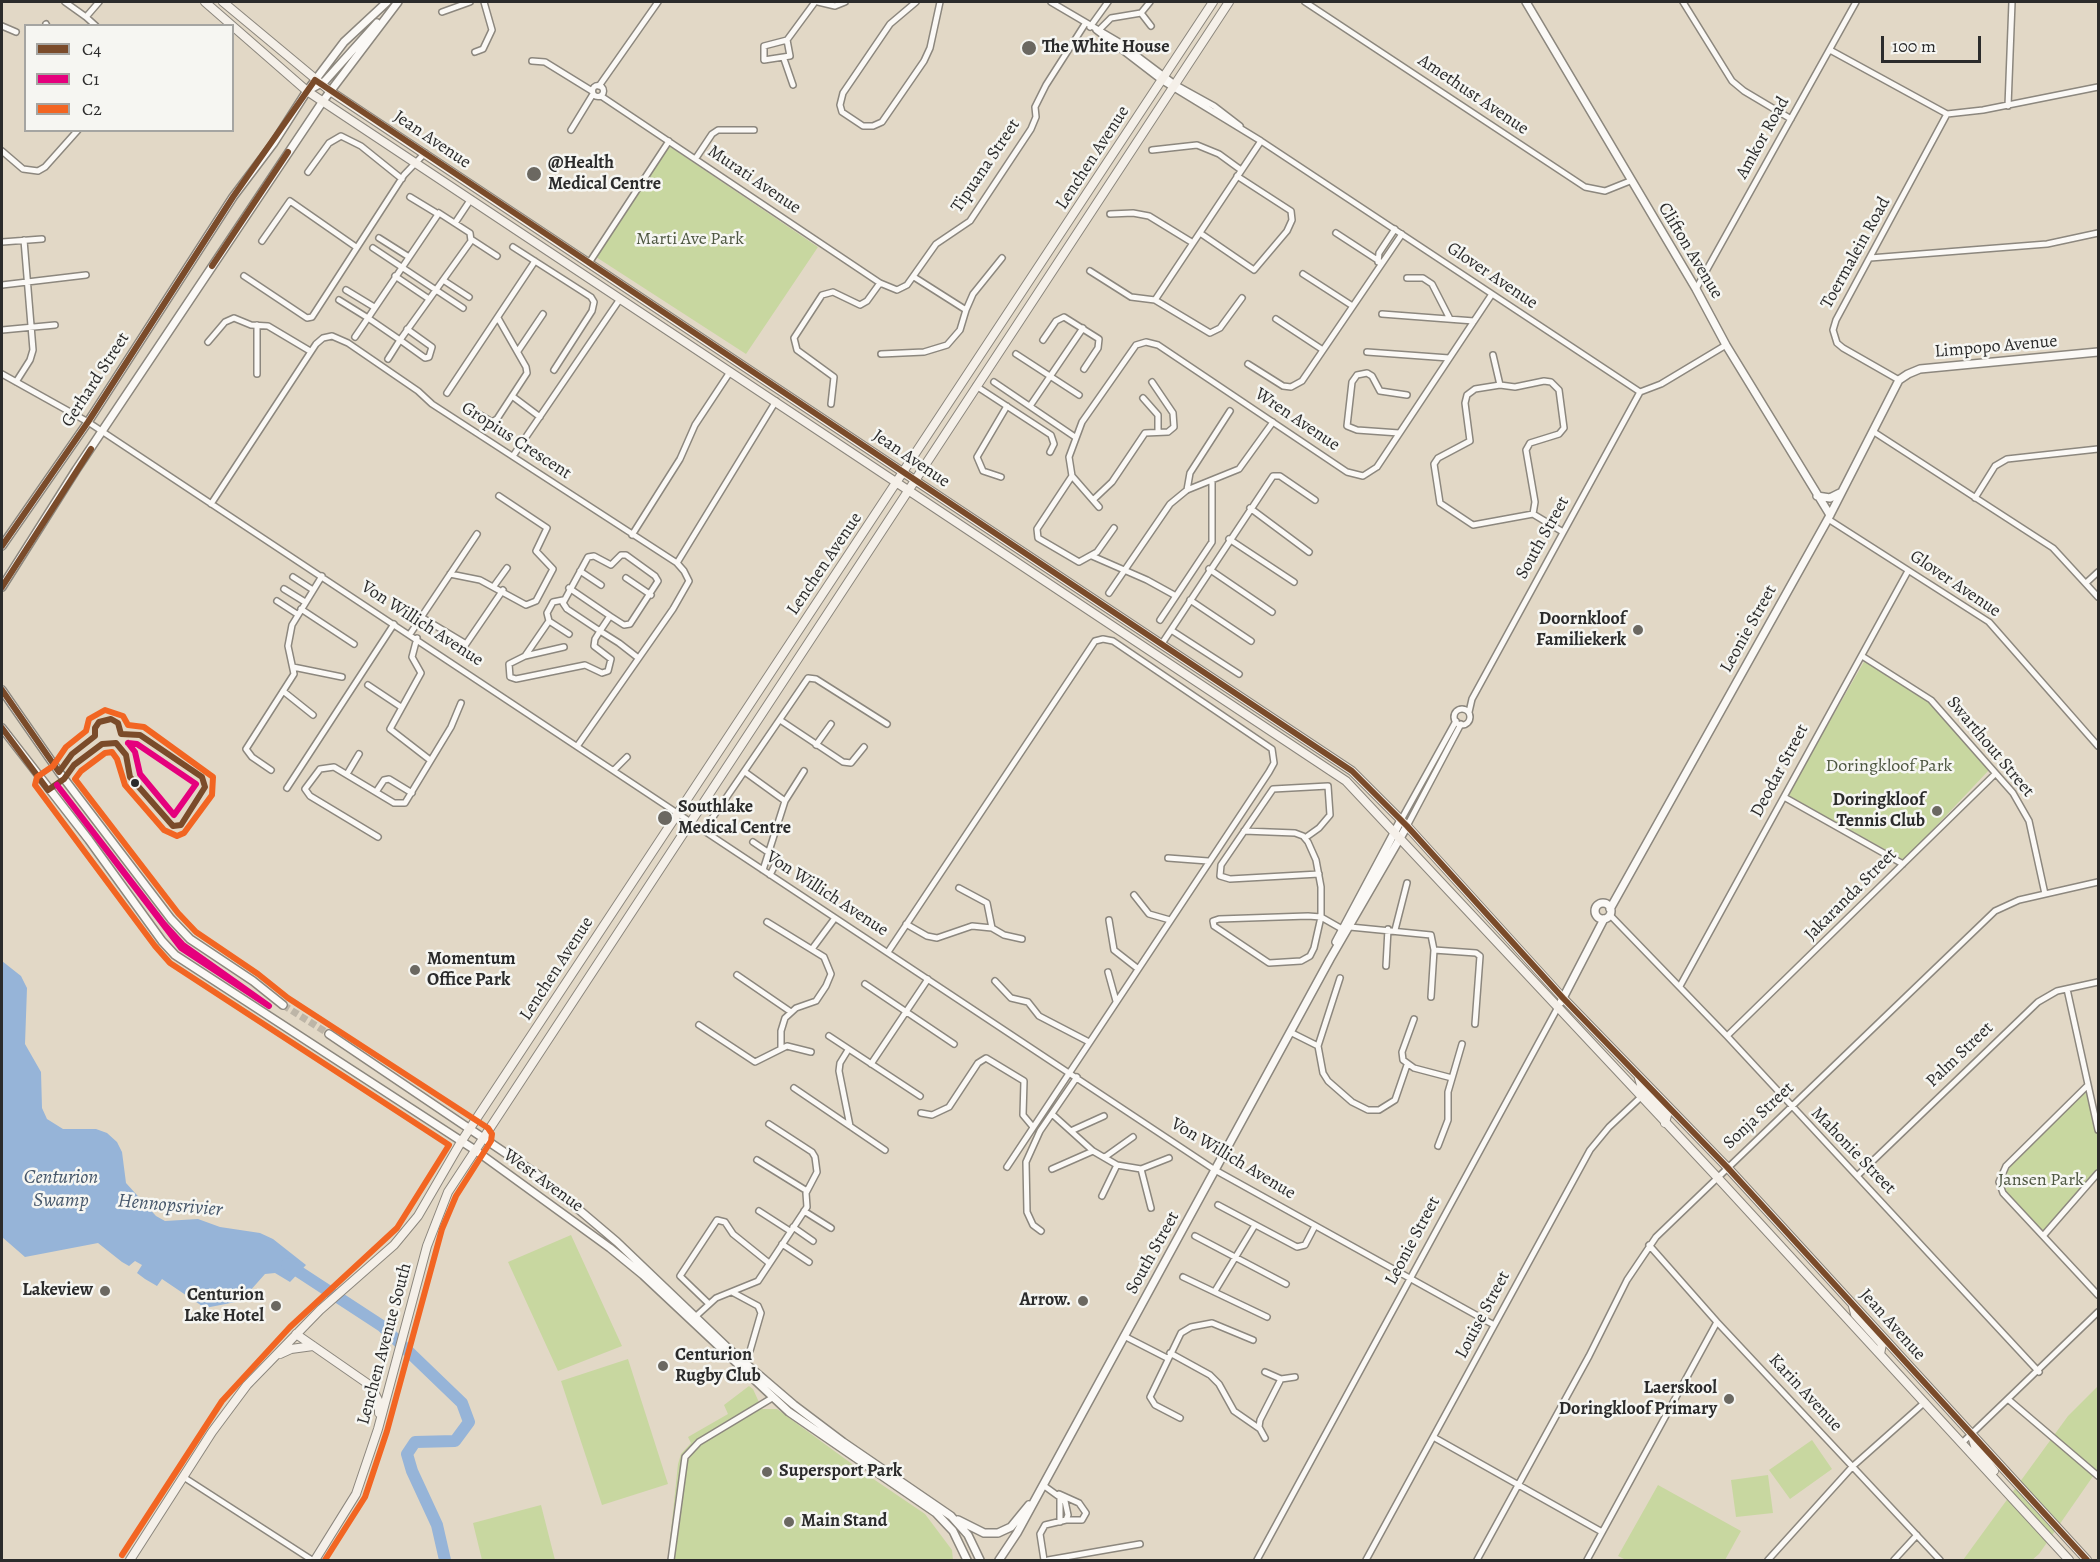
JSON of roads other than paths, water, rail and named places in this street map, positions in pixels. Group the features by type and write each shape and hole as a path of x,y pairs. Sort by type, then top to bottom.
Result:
{"main road":[{"name":"Jean Avenue","path":"205,2 230,24"},
{"name":"Jean Avenue","path":"223,2 330,91 1352,771 1404,823 1563,998 1727,1167 2087,1560"},
{"name":"Lenchen Avenue","path":"265,1366 320,1310 404,1234 470,1128 1213,2"},
{"name":"Lenchen Avenue","path":"483,1136 1230,2"},
{"name":"Jean Avenue","path":"234,27 307,91 1341,777 1397,834 1557,1009 1642,1096 2069,1560"},
{"path":"799,403 812,418 811,424"},
{"path":"976,521 982,530 1000,543 1000,552"},
{"path":"1288,741 1294,732"},
{"path":"1639,1077 1642,1088 1667,1115 1665,1122"},
{"name":"Lenchen Avenue South","path":"314,1560 356,1494 378,1429 433,1226 448,1192 483,1136"},
{"path":"1854,1305 1855,1314 1882,1344 1880,1354"},
{"path":"296,1334 371,1386 379,1402 378,1429"},
{"path":"130,1560 230,1407 265,1366 282,1352 313,1346"},
{"path":"1972,1434 1976,1449 1991,1467 1999,1484"}],"street":[{"path":"65,2 94,24"},
{"path":"86,17 99,2"},
{"name":"Gerhard Street","path":"2,546 88,422 233,197 273,144 307,91 318,82 344,42 387,2"},
{"name":"Gerhard Street","path":"2,587 102,432 323,101 398,2"},
{"path":"442,12 470,2"},
{"path":"475,52 483,50 492,30 484,2"},
{"path":"571,130 658,2"},
{"path":"787,40 791,54 784,59 765,60 762,49 768,44 787,40 816,2 835,6 845,2"},
{"path":"916,2 890,24 843,93 840,105 842,112 863,126 873,126 882,122 924,61 930,48 940,2"},
{"name":"Glover Avenue","path":"1051,2 1175,86 1214,106 1246,131 1640,392"},
{"name":"Tipuana Street","path":"914,277 933,248 960,230 974,215 1031,129 1036,117 1035,107 1046,84 1092,28 1108,2"},
{"path":"1092,28 1111,18 1140,13 1150,2"},
{"name":"Amethust Avenue","path":"1305,2 1585,188 1605,191 1630,181"},
{"name":"Clifton Avenue","path":"1526,2 1829,517"},
{"path":"1683,2 1732,81 1744,91 1791,119"},
{"name":"Amkor Road","path":"1696,289 1856,2"},
{"path":"2008,106 2012,2"},
{"path":"1140,13 1151,26"},
{"path":"318,82 370,29 389,14"},
{"path":"2,26 16,32"},
{"path":"1830,50 1947,114 2008,106 2098,87"},
{"path":"784,59 793,85"},
{"path":"532,61 545,62 597,92"},
{"name":"Murati Avenue","path":"597,92 880,283"},
{"name":"Toermalein Road","path":"1899,380 1843,348 1834,337 1836,320 1947,114"},
{"path":"696,158 712,134 718,130 754,130"},
{"path":"2,151 23,169 38,171 45,167 76,132"},
{"path":"309,172 329,142 341,136 361,146 402,178"},
{"path":"589,263 669,141"},
{"path":"1155,300 1261,141"},
{"path":"1152,150 1197,146 1219,154 1241,170"},
{"path":"244,276 309,318 313,316 402,178 425,153"},
{"path":"1200,233 1254,270 1287,231 1292,220 1291,211 1237,176"},
{"path":"388,359 471,239 471,234 442,214 438,214 410,197"},
{"path":"455,223 471,199"},
{"path":"261,241 290,201 356,247"},
{"path":"1110,214 1133,213 1149,216 1193,243"},
{"path":"355,337 438,214"},
{"path":"1379,264 1395,229"},
{"path":"1336,232 1379,264"},
{"path":"1870,258 2047,244 2098,233"},
{"path":"1248,364 1278,383 1291,387 1305,377 1351,305 1402,234"},
{"path":"2,242 42,238"},
{"path":"379,238 409,257"},
{"path":"471,239 497,256"},
{"path":"16,382 33,354 24,240"},
{"path":"513,247 591,297 594,302 592,311 554,370"},
{"path":"373,248 463,308"},
{"path":"881,354 924,352 947,345 960,330 974,294 1002,258"},
{"path":"447,393 535,261"},
{"path":"1090,271 1131,297 1155,300 1210,333 1220,328 1242,298"},
{"path":"1303,274 1351,305"},
{"path":"2,285 86,275"},
{"path":"395,276 429,299"},
{"path":"831,404 834,377 797,350 794,338 822,295 833,292 860,305 867,301 880,283 897,290 907,285 914,277 966,310"},
{"path":"1407,278 1423,278 1432,284 1450,319"},
{"path":"443,280 469,297"},
{"path":"346,290 374,307"},
{"name":"Wren Avenue","path":"1072,476 1069,456 1075,437 1130,352 1137,345 1146,342 1169,352 1347,472 1359,476 1367,475 1377,467 1492,294"},
{"path":"513,456 620,299"},
{"path":"339,300 425,358 429,357 432,347 407,329"},
{"path":"518,351 543,314"},
{"path":"1382,314 1474,321"},
{"path":"1043,340 1062,317 1083,328 1100,342 1084,369"},
{"path":"467,407 492,422 527,372 518,351 498,318"},
{"path":"208,342 230,319 268,326 310,351"},
{"path":"1276,319 1323,350"},
{"path":"2,330 55,325"},
{"path":"257,325 257,374"},
{"path":"1030,406 1083,328"},
{"name":"Gropius Crescent","path":"212,504 310,351 323,338 339,338 513,456 677,563"},
{"path":"1640,392 1661,384 1726,345"},
{"path":"1366,352 1449,358"},
{"name":"Limpopo Avenue","path":"1899,380 1920,369 2098,352"},
{"path":"1016,354 1079,395"},
{"path":"1493,355 1500,385"},
{"path":"632,535 680,459 695,424 730,372"},
{"path":"1399,433 1357,430 1347,426 1346,418 1352,382 1357,375 1367,373 1372,376 1380,391 1407,395"},
{"name":"Von Willich Avenue","path":"2,374 88,422 417,638 677,814 1215,1170 1494,1325"},
{"name":"Leonie Street","path":"1257,1560 1563,998 1619,889 1829,517 1899,380"},
{"path":"1533,514 1535,502 1526,450 1530,443 1554,436 1564,428 1557,386 1549,381 1515,387 1500,385 1480,387 1467,395 1465,403 1470,441 1436,460 1433,470 1438,499 1446,509 1473,525 1533,514 1563,532"},
{"path":"994,382 1075,437"},
{"path":"1093,500 1112,482 1145,434 1172,430 1175,419 1152,382"},
{"path":"976,386 1051,435 1054,444 1050,452"},
{"name":"South Street","path":"1469,712 1472,699 1640,392"},
{"path":"512,396 540,417"},
{"path":"1143,398 1158,415 1158,432"},
{"path":"578,745 637,657 673,609 687,585 686,574 677,563 776,401"},
{"path":"1001,477 983,471 977,457 1007,406"},
{"path":"1187,490 1190,473 1230,411"},
{"path":"1109,593 1166,508 1187,490 1239,469 1273,422"},
{"path":"1874,432 2053,548 2098,597"},
{"path":"1975,498 1995,466 2007,459 2098,449"},
{"path":"1161,645 1229,538 1276,475 1315,500"},
{"path":"1099,507 1072,476 1041,522 1037,535 1076,562 1092,556 1114,528"},
{"path":"1160,620 1212,542 1212,481"},
{"path":"1817,496 1830,498 1840,493"},
{"path":"450,574 472,578 494,586 525,605 532,605 553,569 536,553 537,546 547,533 545,525 499,496"},
{"path":"1250,508 1309,552"},
{"name":"Glover Avenue","path":"1829,517 1908,571 1989,622 2098,746"},
{"path":"410,634 477,534"},
{"path":"1229,538 1294,582"},
{"path":"568,634 549,621 547,613 553,602 563,600 570,588 580,571 591,556 611,565 621,555 626,555 655,576 657,585 630,624 624,625 570,588"},
{"path":"1092,556 1176,596"},
{"path":"494,586 507,568"},
{"path":"1209,569 1272,612"},
{"path":"580,571 601,585"},
{"name":"Deodar Street","path":"1680,986 1908,571"},
{"path":"2086,582 2098,572"},
{"path":"271,770 252,757 246,749 294,674 288,642 299,612 322,576"},
{"path":"293,577 313,590"},
{"path":"626,578 651,595"},
{"path":"284,590 305,602"},
{"path":"421,617 466,644 503,590"},
{"path":"563,600 567,609 637,657"},
{"path":"1190,600 1251,641"},
{"path":"277,601 354,644"},
{"path":"564,648 525,656 509,664 509,672 513,679 585,665 605,673 611,666 611,659 593,643 610,616"},
{"path":"525,656 549,621"},
{"path":"287,788 394,624"},
{"path":"1171,630 1239,674"},
{"path":"417,638 412,657 421,673 392,721 390,730 430,760"},
{"path":"888,952 1089,648 1099,639 1113,641 1272,749 1274,763 1269,772 1007,1167"},
{"name":"Swarthout Street","path":"1862,656 1931,700 2013,793 2029,821 2045,894"},
{"path":"293,667 342,678"},
{"path":"711,820 804,681 810,677 887,724"},
{"path":"368,686 401,707"},
{"path":"2,690 64,779 171,919 190,939 253,981 283,1005"},
{"path":"284,691 313,715"},
{"name":"South Street","path":"1461,709 1472,699"},
{"path":"378,837 305,792 308,785 323,767 334,767 399,805 405,803 451,727 461,703"},
{"path":"1461,709 1469,712 1470,720 1458,723 1455,713 1461,709"},
{"path":"780,720 847,764 851,763 864,747"},
{"name":"South Street","path":"999,1560 1038,1495 1458,723"},
{"path":"816,745 831,724"},
{"name":"West Avenue","path":"2,728 89,840 162,941 175,955 475,1150 610,1248 694,1318"},
{"path":"347,774 359,754"},
{"path":"614,770 627,757"},
{"path":"763,870 785,801 804,771"},
{"path":"745,772 785,801"},
{"name":"Jakaranda Street","path":"1727,1036 1995,774"},
{"path":"376,792 384,780 389,779 412,793"},
{"path":"1305,838 1319,828 1330,815 1330,791 1327,785 1271,790 1220,868 1221,877 1319,873"},
{"path":"1784,797 1903,864"},
{"path":"1244,831 1295,832 1305,838 1319,873 1321,917 1310,956 1301,961 1284,964 1269,963 1225,934 1213,923 1219,919 1321,917 1346,928 1388,929 1428,934 1433,937 1434,950 1431,997"},
{"path":"753,842 776,855 778,862 770,875"},
{"path":"1168,858 1208,861"},
{"name":"Sonja Street","path":"1477,1560 1627,1280 1649,1245 1727,1167 1995,911 2009,903 2098,882"},
{"path":"1395,930 1407,883"},
{"path":"959,888 987,903 992,928"},
{"name":"Leonie Street","path":"1595,935 1595,908 1619,889"},
{"path":"1134,896 1149,914 1170,920"},
{"path":"1595,914 1607,915 1603,903"},
{"name":"Mahonie Street","path":"1607,915 1621,924 1680,986 2038,1372"},
{"path":"812,949 835,918"},
{"path":"1109,920 1114,950 1137,968"},
{"path":"767,922 812,949 829,964 829,980 816,1001 791,1012 783,1024 781,1047"},
{"path":"906,924 927,936 937,938 966,926 992,928 1004,935 1022,939"},
{"path":"1386,966 1388,929"},
{"path":"1434,950 1476,953 1480,956 1475,1024"},
{"path":"1108,972 1116,1001"},
{"path":"737,975 791,1012"},
{"path":"1340,978 1318,1046 1323,1073 1328,1081 1343,1095 1368,1110 1384,1108 1395,1100 1407,1065"},
{"path":"871,1064 928,979"},
{"path":"995,981 1011,998 1028,1002 1039,1016 1089,1042"},
{"name":"Palm Street","path":"1857,1176 2038,1002 2067,989 2098,982"},
{"path":"865,984 954,1044"},
{"path":"2067,989 2098,1130"},
{"path":"1414,1019 1402,1052 1403,1060 1407,1065 1452,1078"},
{"path":"699,1025 754,1062 781,1047 795,1047 811,1052"},
{"path":"1290,1032 1318,1046"},
{"name":"West Avenue","path":"329,1034 538,1175 694,1318 772,1398 853,1458 936,1513 953,1531 967,1560"},
{"path":"829,1036 920,1096"},
{"path":"1438,1146 1448,1120 1448,1092 1462,1044"},
{"path":"848,1050 840,1063 839,1071 850,1126"},
{"path":"921,1113 939,1113 949,1107 978,1063 986,1058 1024,1081 1022,1113 1033,1127"},
{"path":"1041,1231 1028,1216 1025,1170 1032,1145 1077,1077"},
{"path":"2088,1085 2006,1166 1999,1179 2001,1190 2098,1295"},
{"path":"794,1088 885,1150"},
{"name":"Louise Street","path":"1366,1560 1590,1150 1609,1127 1642,1096"},
{"path":"1052,1114 1073,1130 1093,1151 1117,1165 1141,1169 1169,1158"},
{"path":"1073,1130 1104,1116"},
{"path":"694,1318 708,1303 758,1281 807,1204 807,1191 817,1172 813,1155 769,1124"},
{"path":"1105,1157 1133,1137"},
{"path":"1052,1169 1093,1151"},
{"path":"757,1160 807,1191"},
{"path":"1102,1196 1112,1181 1117,1165"},
{"path":"1141,1169 1151,1208"},
{"path":"2043,1236 2098,1173"},
{"path":"1218,1204 1299,1248 1305,1245 1315,1226"},
{"path":"759,1211 813,1241"},
{"path":"804,1211 831,1228"},
{"path":"708,1303 680,1276 717,1220 725,1222 733,1234 769,1263"},
{"path":"1215,1291 1255,1225"},
{"path":"1195,1236 1286,1284"},
{"path":"782,1244 809,1262"},
{"name":"Karin Avenue","path":"1649,1245 1717,1322 1940,1560"},
{"path":"1183,1277 1267,1317"},
{"path":"732,1292 758,1306 761,1313 750,1351 739,1362"},
{"path":"1962,1443 2098,1312"},
{"path":"1587,1560 1717,1322"},
{"path":"1180,1418 1150,1400 1180,1333 1202,1324 1218,1324 1253,1340"},
{"path":"1125,1336 1210,1375 1219,1384 1234,1411 1260,1429 1265,1438"},
{"name":"West Avenue","path":"739,1362 817,1423 951,1516 968,1535 980,1560"},
{"path":"1265,1372 1281,1379 1295,1377"},
{"path":"1260,1429 1260,1420 1281,1379"},
{"path":"1908,1414 1917,1393"},
{"path":"671,1560 685,1457 699,1442 772,1398"},
{"path":"2009,1400 2098,1476"},
{"path":"1768,1560 1853,1466 1908,1414 1925,1402"},
{"path":"1434,1438 1602,1532"},
{"path":"185,1478 314,1560"},
{"path":"1043,1485 1057,1495 1079,1503 1085,1509 1086,1517 1082,1520 1047,1524 1040,1534 1046,1560 1084,1557 1140,1544"},
{"path":"951,1516 984,1533 998,1533 1011,1527 1038,1495"},
{"path":"1057,1495 1063,1521"},
{"path":"1894,1560 1917,1534"}],"water":[{"name":"Centurion Swamp","path":"2,961 21,976 27,988 25,1044 41,1072 42,1108 47,1119 63,1129 96,1129 107,1133 117,1142 122,1152 126,1183 156,1216 165,1221 198,1219 220,1227 260,1233 273,1239 306,1265 290,1282 275,1273 265,1274 241,1301 205,1308 162,1279 157,1286 145,1279 137,1273 142,1265 135,1261 129,1266 98,1243 25,1257 2,1237"}],"waterway":[{"name":"Hennopsrivier","path":"287,1264 382,1326 462,1403 469,1422 455,1441 415,1442 407,1454 412,1471 437,1525 445,1560"}],"tunnel":[{"path":"283,1005 329,1034"}],"place":[{"name":"The White House","path":"1029,48"},
{"name":"@Health Medical Centre","path":"534,174"},
{"name":"Doornkloof Familiekerk","path":"1638,630"},
{"name":"Doringkloof Tennis Club","path":"1937,811"},
{"name":"Southlake Medical Centre","path":"665,818"},
{"name":"Momentum Office Park","path":"415,970"},
{"name":"Lakeview","path":"105,1291"},
{"name":"Arrow.","path":"1083,1301"},
{"name":"Centurion Lake Hotel","path":"276,1306"},
{"name":"Centurion Rugby Club","path":"663,1366"},
{"name":"Laerskool Doringkloof Primary","path":"1729,1399"},
{"name":"Supersport Park","path":"767,1472"},
{"name":"Main Stand","path":"789,1522"}],"park label":[{"name":"Marti Ave Park","path":"690,240"},
{"name":"Doringkloof Park","path":"1889,767"},
{"name":"Jansen Park","path":"2041,1181"}]}
